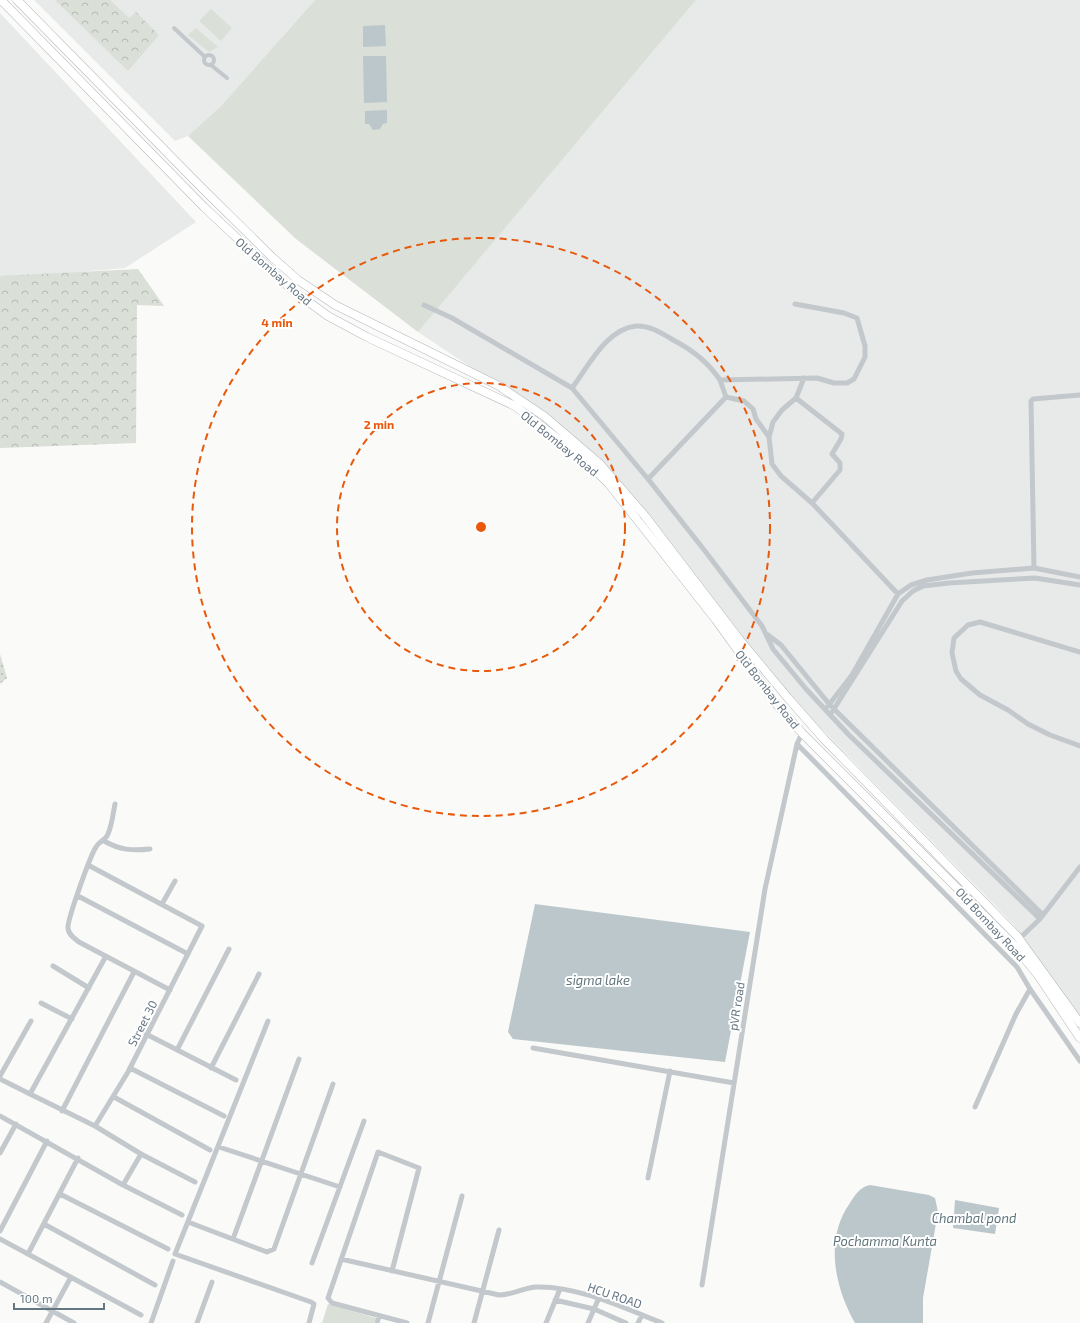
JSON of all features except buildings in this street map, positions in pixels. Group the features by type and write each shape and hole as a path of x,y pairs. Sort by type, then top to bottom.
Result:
{"main road":[{"name":"Old Bombay Road","path":"1,0 175,177 265,266 291,289 328,316 377,342 515,406 578,454 609,484 716,620 778,706 802,733 1011,942 1038,975 1080,1038"},
{"name":"Old Bombay Road","path":"17,0 184,170 272,257 298,280 335,305 499,386 544,416 600,464 645,516 739,639 810,724 1019,939 1080,1023"},
{"path":"175,177 184,170"}],"street":[{"path":"174,28 205,57 205,63 211,65 227,78"},
{"path":"205,57 209,55 213,58 214,61 211,65"},
{"path":"720,380 817,378 834,383 847,383 854,379 861,368 865,357 865,346 857,318 854,316 795,304"},
{"path":"424,305 452,318 572,388 648,479 767,634 780,645 830,705 1041,917"},
{"path":"572,388 605,343 620,331 636,326 656,330 695,352 712,368 720,380 726,397"},
{"path":"804,378 796,398 782,410 773,422 769,437 772,464 781,476 812,503 898,594"},
{"path":"1034,568 1031,401 1033,399 1080,396"},
{"path":"648,479 726,397"},
{"path":"726,397 744,402 753,409 756,419 769,437"},
{"path":"796,398 842,434 841,439 832,454 840,463 840,470 812,503"},
{"path":"825,710 852,675 898,594 912,585 927,580 972,573 1034,568 1080,577"},
{"path":"830,715 835,710 902,601 913,591 930,585 1035,578 1080,585"},
{"path":"1080,652 980,622 968,625 961,630 954,638 952,653 956,671 970,687 1028,724 1050,736 1080,746"},
{"path":"767,634 773,649 825,710 1041,917"},
{"name":"pVR road","path":"702,1284 765,889 797,744 802,733"},
{"path":"797,744 1012,961 1080,1061"},
{"path":"115,804 111,828 104,841 95,847 69,918 68,929 72,936 79,942 170,990"},
{"path":"104,841 127,851 150,849"},
{"path":"88,864 162,904 175,881"},
{"path":"1019,939 1041,917 1080,867"},
{"path":"78,896 188,954"},
{"name":"Street 30","path":"95,1126 114,1097 130,1068 202,926 162,904"},
{"path":"177,1050 229,949"},
{"path":"30,1094 106,956"},
{"path":"53,966 89,988"},
{"path":"62,1111 134,972"},
{"path":"211,1068 259,974"},
{"path":"974,1106 1016,1014 1030,989"},
{"path":"41,1003 72,1019"},
{"path":"0,1076 31,1021"},
{"path":"268,1021 219,1148 175,1254 311,1302 314,1304 314,1308 309,1323"},
{"path":"146,1034 236,1080"},
{"path":"533,1048 734,1082"},
{"path":"233,1239 299,1059"},
{"path":"130,1068 224,1116"},
{"path":"648,1178 670,1071"},
{"path":"0,1079 95,1126 141,1154 195,1182"},
{"path":"188,1222 267,1252 274,1249 333,1084"},
{"path":"114,1097 210,1150"},
{"path":"0,1116 78,1158 123,1185 182,1215"},
{"path":"312,1263 364,1121"},
{"path":"0,1153 16,1124"},
{"path":"0,1232 47,1141"},
{"path":"219,1148 340,1187"},
{"path":"392,1271 420,1168 378,1152 328,1298 332,1303 407,1323"},
{"path":"123,1185 141,1154"},
{"path":"28,1254 78,1158"},
{"path":"60,1194 168,1249"},
{"path":"428,1323 462,1196"},
{"path":"44,1224 155,1285"},
{"path":"474,1323 481,1292 499,1230"},
{"path":"0,1239 140,1315"},
{"name":"HCU ROAD","path":"341,1259 499,1295 508,1295 534,1287 560,1289 598,1300 662,1323"},
{"path":"151,1323 172,1261"},
{"path":"46,1323 71,1277"},
{"path":"0,1282 74,1323"},
{"path":"198,1323 212,1282"},
{"path":"546,1323 560,1289"},
{"path":"555,1300 594,1310 626,1323"},
{"path":"588,1323 598,1300"},
{"path":"638,1323 642,1315"},
{"path":"377,1323 379,1316"}],"shaded area":[{"path":"34,0 315,0 222,105 188,136 175,141"},
{"path":"696,0 1080,0 1080,1016 1013,924 799,706 615,480 583,449 499,386 418,332"},
{"path":"0,13 196,222 125,268 0,279"}],"green space":[{"path":"55,0 110,0 129,18 136,12 159,35 128,71"},
{"path":"315,0 696,0 418,332 296,239 188,136 222,105"},
{"path":"211,9 232,28 221,41 199,21"},
{"path":"196,28 218,47 209,52 188,35"},
{"path":"138,269 164,306 137,305 136,443 0,448 0,276"},
{"path":"0,654 7,678 0,684"},
{"path":"328,1304 376,1318 374,1323 322,1323"}],"water":[{"path":"385,25 386,46 363,47 363,26"},
{"path":"363,56 386,56 387,102 364,103"},
{"path":"387,110 387,123 383,124 380,129 373,130 369,124 365,124 365,111"},
{"name":"sigma lake","path":"535,904 750,932 725,1062 513,1039 508,1032"},
{"name":"Pochamma Kunta","path":"870,1185 929,1195 935,1198 938,1212 923,1298 923,1323 855,1323 842,1295 835,1263 837,1232 842,1217 854,1197 861,1189"},
{"name":"Chambal pond","path":"955,1200 999,1208 995,1234 953,1228"}]}
